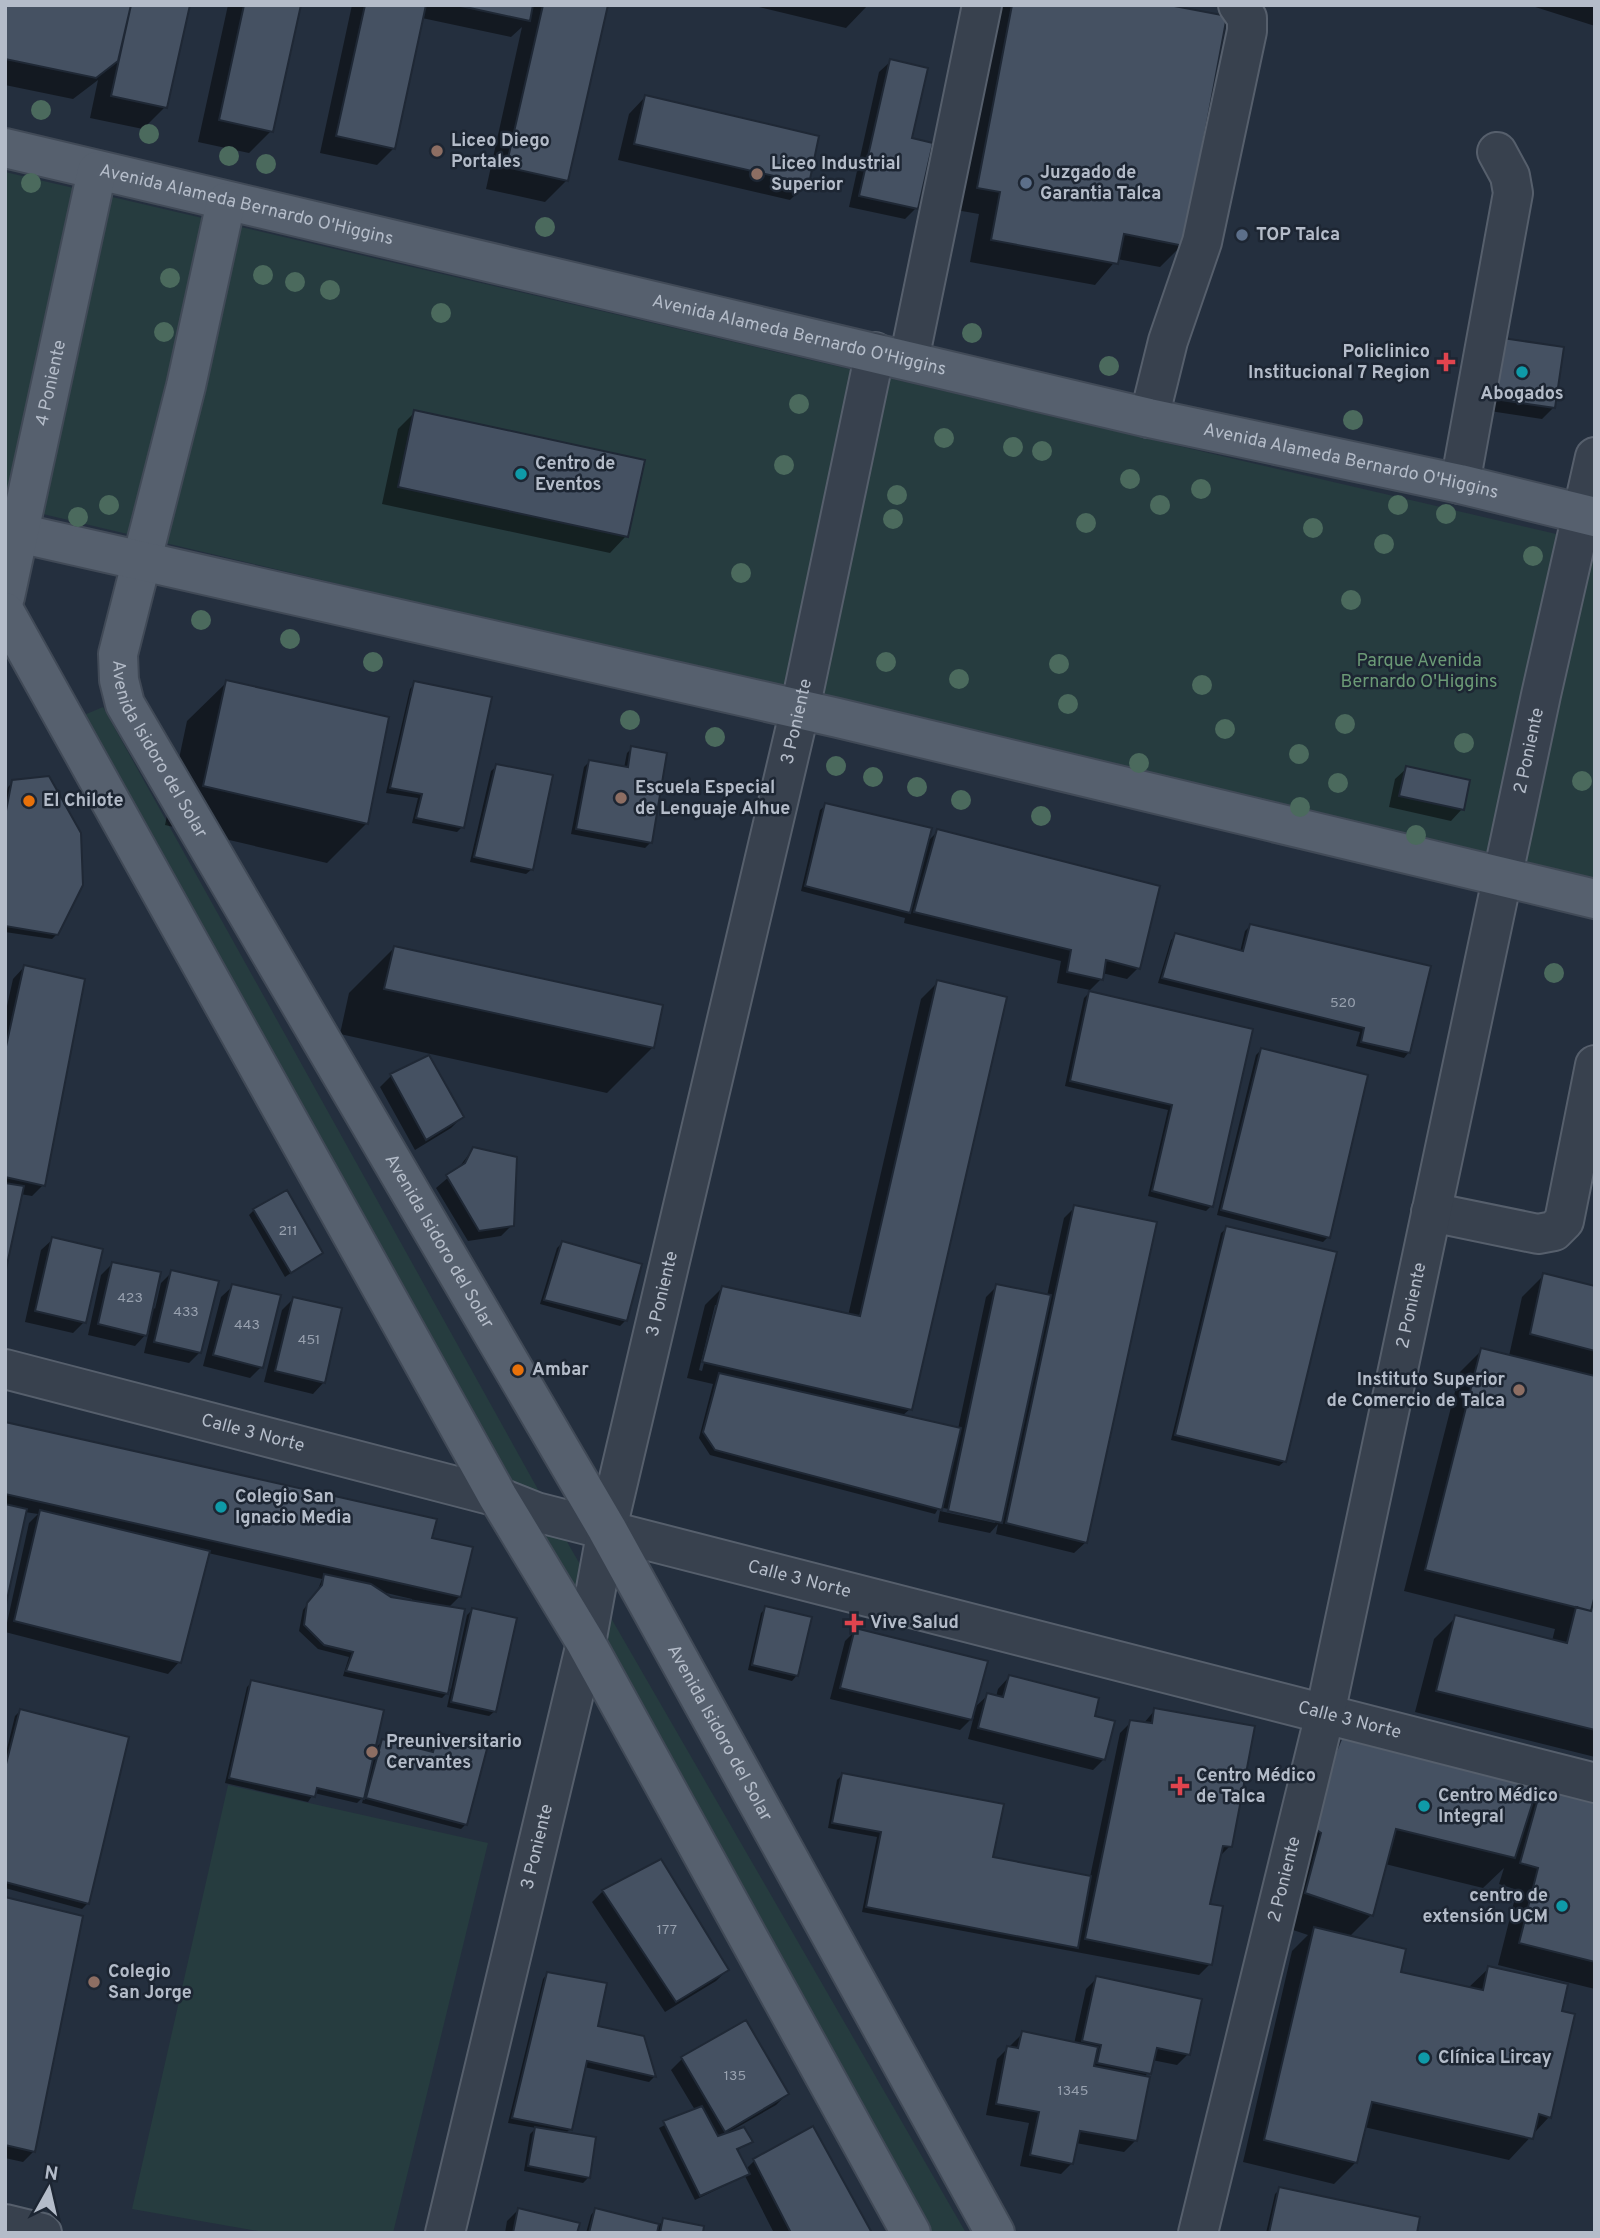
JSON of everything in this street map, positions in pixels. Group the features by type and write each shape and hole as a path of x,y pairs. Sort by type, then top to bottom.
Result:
{"main road":[{"name":"Avenida Alameda Bernardo O'Higgins","path":"5,148 1149,418 1460,484 1588,516"},
{"name":"4 Poniente","path":"5,597 11,531 97,171"},
{"name":"Avenida Isidoro del Solar","path":"226,202 186,386 118,654 118,680 125,704 607,1528 995,2233"},
{"path":"11,531 800,709 1595,899"},
{"path":"5,612 498,1497 586,1643 911,2233"}],"street":[{"name":"3 Poniente","path":"445,2233 586,1643 607,1528 800,709 982,5"},
{"path":"1149,418 1168,341 1202,242 1247,32 1247,18 1238,5"},
{"path":"1460,484 1513,192 1510,176 1497,152"},
{"name":"2 Poniente","path":"1198,2233 1325,1714 1502,876 1588,516 1595,457"},
{"path":"1431,1212 1538,1234 1554,1231 1563,1221 1595,1065"},
{"name":"Calle 3 Norte","path":"5,1369 498,1497 536,1512 607,1528 1595,1783"},
{"path":"5,2224 42,2233"}],"green space":[{"name":"Parque Avenida Bernardo O'Higgins","path":"5,172 1595,543 1595,882 5,505"},
{"path":"103,707 570,1547 966,2233 926,2233 84,715"},
{"path":"228,1785 488,1843 393,2233 269,2233 132,2209"}],"building":[{"path":"5,5 131,5 118,61 96,78 5,59"},
{"path":"131,5 190,5 167,108 111,96"},
{"path":"244,5 301,5 273,132 219,120"},
{"path":"365,5 426,5 395,149 336,136"},
{"path":"456,5 533,5 530,21"},
{"path":"543,5 608,5 568,181 506,167"},
{"path":"1012,5 1169,5 1227,16 1184,246 1124,234 1118,264 991,240 1000,192 977,188"},
{"path":"890,59 928,68 912,138 933,143 918,209 859,196"},
{"path":"645,95 819,136 809,184 634,144"},
{"name":"Abogados","path":"1489,336 1564,347 1555,408 1480,397"},
{"name":"Centro de Eventos","path":"414,410 645,460 628,537 398,487"},
{"path":"226,680 389,717 368,824 203,786"},
{"path":"414,681 492,697 464,828 416,818 422,794 390,788"},
{"name":"Escuela Especial de Lenguaje Alhue","path":"631,746 667,753 652,843 576,829 589,760 628,767"},
{"path":"496,764 553,775 533,870 474,857"},
{"path":"1406,766 1470,780 1464,810 1399,796"},
{"path":"49,776 81,833 83,885 58,935 5,926 5,816 12,780"},
{"path":"825,803 932,828 910,913 805,886"},
{"path":"937,829 1160,886 1140,969 1106,960 1103,980 1067,972 1071,950 914,912"},
{"path":"1250,924 1431,966 1410,1053 1361,1042 1364,1028 1162,978 1175,933 1243,951"},
{"path":"394,946 663,1005 654,1048 384,989"},
{"path":"24,965 85,979 45,1186 5,1177 5,1051"},
{"path":"937,980 1007,997 912,1410 702,1362 722,1286 860,1316"},
{"path":"1089,991 1253,1029 1213,1207 1152,1191 1172,1105 1070,1081"},
{"path":"1261,1048 1368,1075 1330,1238 1221,1210"},
{"path":"429,1055 464,1117 426,1140 390,1074"},
{"path":"473,1147 517,1157 514,1226 479,1231 446,1175 465,1163"},
{"path":"5,1183 24,1186 5,1274"},
{"path":"287,1190 323,1253 291,1273 253,1209"},
{"path":"1074,1205 1157,1222 1087,1543 1006,1523"},
{"path":"1226,1226 1337,1252 1286,1462 1175,1435"},
{"path":"52,1237 103,1249 86,1323 35,1311"},
{"path":"562,1241 642,1264 627,1321 544,1300"},
{"path":"112,1262 161,1272 147,1336 98,1324"},
{"path":"171,1270 219,1281 201,1353 154,1342"},
{"path":"1543,1273 1595,1286 1595,1351 1530,1334"},
{"path":"232,1284 281,1295 263,1368 213,1355"},
{"path":"996,1284 1051,1295 1002,1523 948,1511"},
{"path":"293,1297 342,1308 325,1383 275,1371"},
{"path":"1481,1348 1595,1376 1595,1595 1591,1611 1425,1570"},
{"path":"719,1373 961,1428 942,1510 715,1450 703,1432"},
{"name":"Colegio San Ignacio Media","path":"5,1422 437,1519 432,1538 473,1547 461,1597 5,1494"},
{"path":"5,1504 27,1509 5,1609"},
{"path":"40,1510 210,1551 181,1663 14,1621"},
{"path":"324,1574 371,1584 391,1597 465,1609 448,1694 346,1671 353,1652 324,1645 304,1625 307,1603 322,1585"},
{"path":"1595,1595 1595,1730 1436,1691 1455,1615 1567,1643 1576,1607 1591,1611"},
{"path":"765,1606 812,1617 798,1676 752,1665"},
{"path":"472,1608 517,1618 496,1712 451,1702"},
{"path":"855,1628 988,1661 972,1720 840,1688"},
{"path":"1009,1675 1099,1698 1095,1716 1115,1721 1105,1760 978,1728 987,1693 1003,1697"},
{"path":"251,1680 384,1710 364,1799 317,1788 315,1797 229,1778"},
{"name":"Centro Médico de Talca","path":"1154,1708 1255,1726 1232,1847 1223,1846 1210,1904 1223,1906 1212,1965 1085,1939 1130,1720 1152,1723"},
{"path":"20,1709 129,1737 89,1904 5,1882 5,1768"},
{"name":"Centro Médico Integral","path":"1344,1732 1538,1786 1515,1858 1396,1829 1373,1916 1305,1893 1321,1833 1311,1826 1327,1773"},
{"path":"438,1733 488,1745 467,1825 366,1798 382,1739 433,1752"},
{"path":"842,1773 1004,1804 993,1857 1091,1876 1078,1948 866,1907 881,1832 832,1823"},
{"name":"centro de extensión UCM","path":"1541,1788 1595,1802 1595,1962 1519,1943 1538,1868 1520,1863"},
{"path":"661,1859 729,1970 676,2002 602,1890"},
{"path":"5,1897 83,1916 35,2152 5,2145"},
{"name":"Clínica Lircay","path":"1314,1927 1406,1949 1401,1972 1483,1990 1488,1966 1568,1984 1562,2011 1575,2014 1551,2118 1539,2114 1533,2139 1372,2102 1357,2163 1264,2140"},
{"path":"547,1972 607,1983 598,2026 644,2036 656,2077 587,2061 572,2130 512,2118"},
{"path":"1096,1976 1202,1999 1190,2055 1157,2048 1151,2074 1097,2063 1101,2045 1082,2041"},
{"path":"746,2020 789,2094 725,2132 681,2057"},
{"path":"1022,2031 1098,2047 1094,2066 1150,2077 1137,2141 1080,2131 1073,2164 1030,2155 1039,2112 996,2104 1007,2046 1018,2048"},
{"path":"702,2106 718,2136 744,2127 753,2142 737,2149 750,2174 700,2196 663,2121"},
{"path":"813,2126 872,2233 791,2233 753,2159"},
{"path":"535,2127 596,2137 590,2178 528,2166"},
{"path":"1279,2187 1420,2217 1417,2233 1269,2233"},
{"path":"518,2208 580,2223 577,2233 513,2233"},
{"path":"595,2208 659,2224 657,2233 589,2233"},
{"path":"663,2218 704,2226 703,2233 660,2233"}],"place":[{"name":"Liceo Diego Portales","path":"437,151"},
{"name":"Liceo Industrial Superior","path":"757,174"},
{"name":"Juzgado de Garantia Talca","path":"1026,183"},
{"name":"TOP Talca","path":"1242,235"},
{"name":"Policlinico Institucional 7 Region","path":"1446,362"},
{"name":"Abogados","path":"1522,372"},
{"name":"Centro de Eventos","path":"521,474"},
{"name":"Escuela Especial de Lenguaje Alhue","path":"621,798"},
{"name":"El Chilote","path":"29,801"},
{"name":"Ambar","path":"518,1370"},
{"name":"Instituto Superior de Comercio de Talca","path":"1519,1390"},
{"name":"Colegio San Ignacio Media","path":"221,1507"},
{"name":"Vive Salud","path":"854,1623"},
{"name":"Preuniversitario Cervantes","path":"372,1752"},
{"name":"Centro Médico de Talca","path":"1180,1786"},
{"name":"Centro Médico Integral","path":"1424,1806"},
{"name":"centro de extensión UCM","path":"1562,1906"},
{"name":"Colegio San Jorge","path":"94,1982"},
{"name":"Clínica Lircay","path":"1424,2058"}]}
